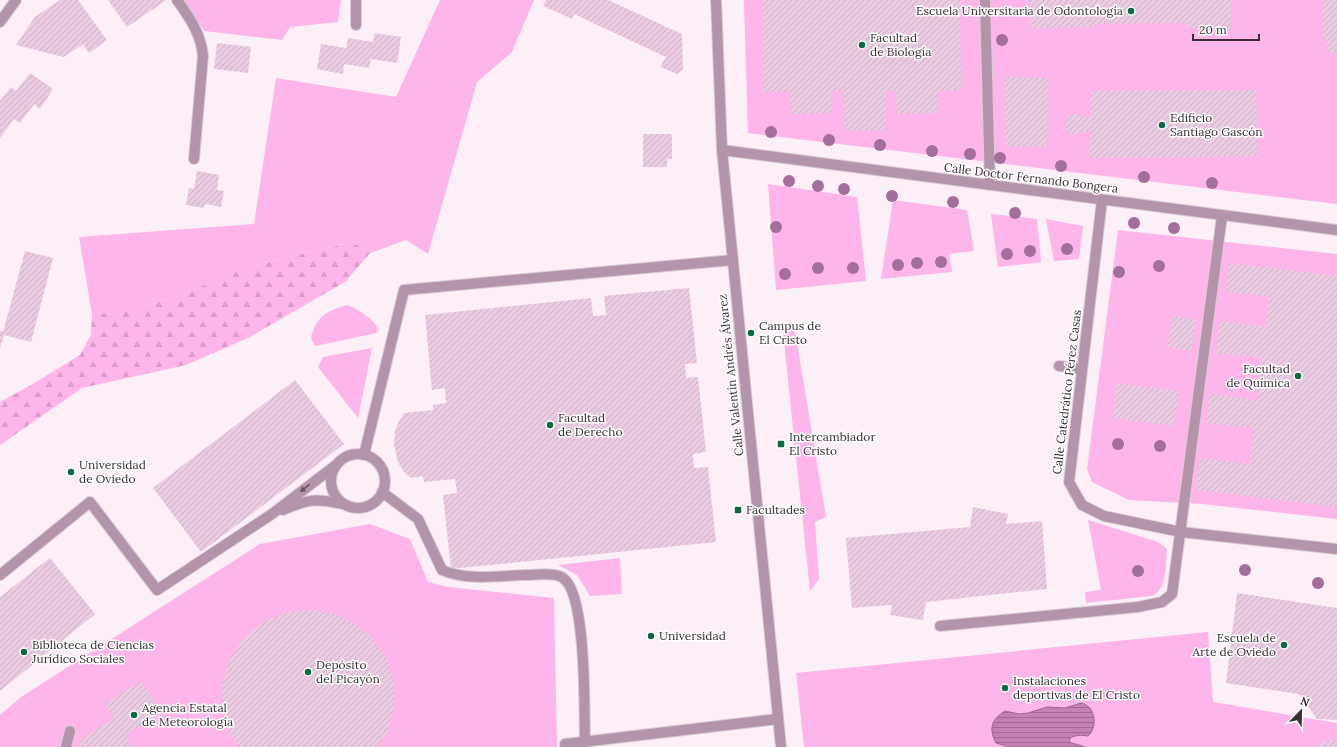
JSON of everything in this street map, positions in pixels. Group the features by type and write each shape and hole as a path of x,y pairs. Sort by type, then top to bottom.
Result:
{"street":[{"path":"2,17 16,0"},
{"path":"177,0 195,27 202,43 203,56 194,159"},
{"path":"356,0 356,25"},
{"name":"Calle Valentín Andrés Álvarez","path":"716,0 722,150 781,747"},
{"path":"985,0 990,185"},
{"name":"Calle Doctor Fernando Bongera","path":"722,150 1337,230"},
{"name":"Calle Catedrático Pérez Casas","path":"1102,200 1069,482 1082,505 1104,516 1181,532 1337,549"},
{"path":"940,626 1138,607 1162,602 1172,594 1222,216"},
{"path":"364,455 404,290 733,260"},
{"path":"1059,366 1082,369"},
{"path":"0,575 90,502 157,590 272,514 336,464 350,455 364,455 374,460 380,467 384,479 382,492 370,505 361,508 323,500 305,501 272,514"},
{"path":"336,464 331,477 332,490 337,498 346,505"},
{"path":"382,492 418,519 442,570 452,574 470,576 549,574 563,577 572,588 577,603 581,640 585,742"},
{"path":"566,744 778,719"},
{"path":"66,747 70,731"}],"green space":[{"path":"184,0 341,0 338,22 290,27 282,40 204,31"},
{"path":"440,0 534,0 512,52 477,82 428,254 406,240 370,253 352,242 239,269 196,289 163,301 118,313 92,314 79,237 254,224 276,78 396,97"},
{"path":"744,0 1337,0 1337,204 748,133"},
{"path":"768,184 857,197 866,281 776,290"},
{"path":"893,200 967,210 974,251 949,254 952,272 881,279"},
{"path":"991,214 1037,219 1041,262 998,267"},
{"path":"1046,219 1083,226 1079,259 1054,261"},
{"path":"1118,230 1337,254 1337,519 1202,504 1129,500 1092,482 1087,469"},
{"path":"352,242 370,253 345,282 248,338 186,365 82,388 0,445 0,402 80,355 91,335 92,314 118,313 163,301 196,289 239,269"},
{"path":"347,305 370,318 378,330 377,333 315,346 311,338 319,319 328,312"},
{"path":"795,331 826,517 815,522 819,579 810,591 783,332"},
{"path":"372,348 358,418 318,367 323,357"},
{"path":"1088,520 1158,542 1167,549 1165,576 1160,589 1156,593 1151,596 1086,603 1085,592 1101,590"},
{"path":"370,524 410,539 428,582 448,587 554,598 557,747 0,747 0,715 21,697 260,544"},
{"path":"620,558 622,594 590,596 577,575 558,565"},
{"name":"Instalaciones deportivas de El Cristo","path":"1208,632 1213,702 1337,723 1337,747 804,747 796,673"}],"shaded area":[{"path":"1081,703 1090,708 1092,712 1094,717 1093,727 1088,736 1080,735 1071,737 1069,742 1085,747 1009,747 996,743 992,733 993,724 997,717 1005,711 1019,714 1028,713 1047,707 1065,708"}],"building":[{"path":"60,0 78,0 107,40 89,53 83,44 64,57 16,45 35,17"},
{"path":"108,0 164,0 165,1 127,27"},
{"path":"546,0 608,0 682,34 683,70 677,74 660,67 666,57 574,14 572,19 543,6"},
{"name":"Facultad de Biología","path":"763,0 960,0 961,90 937,91 938,113 897,114 896,91 885,91 886,130 845,131 844,91 831,91 832,113 791,114 790,91 764,92"},
{"name":"Escuela Universitaria de Odontología","path":"1030,0 1231,0 1231,30 1188,28 1188,23 1094,24 1094,27 1031,28"},
{"path":"1323,0 1337,0 1337,52 1328,52 1327,39 1323,40"},
{"path":"375,33 401,37 397,63 371,59 369,68 344,64 343,74 317,69 321,44 346,48 348,38 373,42"},
{"path":"217,43 251,47 248,73 214,69"},
{"path":"30,73 53,89 40,109 34,104 20,123 14,119 0,138 0,101 11,87 16,91"},
{"path":"1005,77 1048,78 1047,147 1005,146"},
{"name":"Edificio Santiago Gascón","path":"1256,90 1258,156 1089,158 1091,130 1076,135 1070,134 1066,129 1066,121 1069,116 1078,114 1091,117 1091,91"},
{"path":"643,134 672,134 672,159 667,159 667,167 643,167"},
{"path":"197,171 219,175 217,190 224,191 221,207 205,204 204,208 186,205 189,188 194,189"},
{"path":"25,251 53,258 31,342 4,335 0,348 0,331 3,332"},
{"name":"Facultad de Química","path":"1229,263 1337,276 1337,507 1196,490 1200,458 1250,464 1254,428 1206,423 1209,394 1257,400 1262,358 1216,353 1220,321 1266,327 1269,297 1226,291"},
{"name":"Facultad de Derecho","path":"689,288 697,363 685,364 686,378 698,377 706,452 693,454 694,468 708,467 716,542 451,569 443,495 457,493 455,479 424,482 423,476 411,478 403,471 398,462 394,445 395,430 404,413 433,410 433,405 446,403 445,388 432,390 425,315 591,298 593,316 606,315 604,296"},
{"path":"1173,316 1196,320 1191,351 1167,347"},
{"path":"295,380 344,444 201,552 153,488"},
{"path":"1117,383 1179,391 1174,426 1113,418"},
{"path":"973,507 1008,514 1006,524 1042,521 1047,589 926,602 923,620 890,615 892,605 852,608 846,538 970,527"},
{"name":"Biblioteca de Ciencias Jurídico Sociales","path":"50,558 95,614 0,691 0,597"},
{"name":"Escuela de Arte de Oviedo","path":"1237,593 1337,608 1337,720 1317,719 1299,694 1226,683"},
{"name":"Depósito del Picayón","path":"310,610 334,614 356,624 374,640 387,660 394,683 394,707 388,731 378,747 239,747 230,734 223,709 222,684 229,660 243,639 262,623 285,613"},
{"name":"Agencia Estatal de Meteorología","path":"141,681 161,712 125,735 132,747 81,747 78,741 114,719 105,704"},
{"path":"1337,740 1337,747 1316,747 1324,742"}],"place":[{"name":"Escuela Universitaria de Odontología","path":"1131,11"},
{"name":"Facultad de Biología","path":"862,45"},
{"name":"Edificio Santiago Gascón","path":"1162,125"},
{"name":"Campus de El Cristo","path":"751,333"},
{"name":"Facultad de Química","path":"1298,376"},
{"name":"Facultad de Derecho","path":"550,425"},
{"name":"Intercambiador El Cristo","path":"781,444"},
{"name":"Universidad de Oviedo","path":"71,472"},
{"name":"Facultades","path":"738,510"},
{"name":"Universidad","path":"651,636"},
{"name":"Escuela de Arte de Oviedo","path":"1284,645"},
{"name":"Biblioteca de Ciencias Jurídico Sociales","path":"24,652"},
{"name":"Depósito del Picayón","path":"308,672"},
{"name":"Instalaciones deportivas de El Cristo","path":"1005,688"},
{"name":"Agencia Estatal de Meteorología","path":"134,715"}]}
